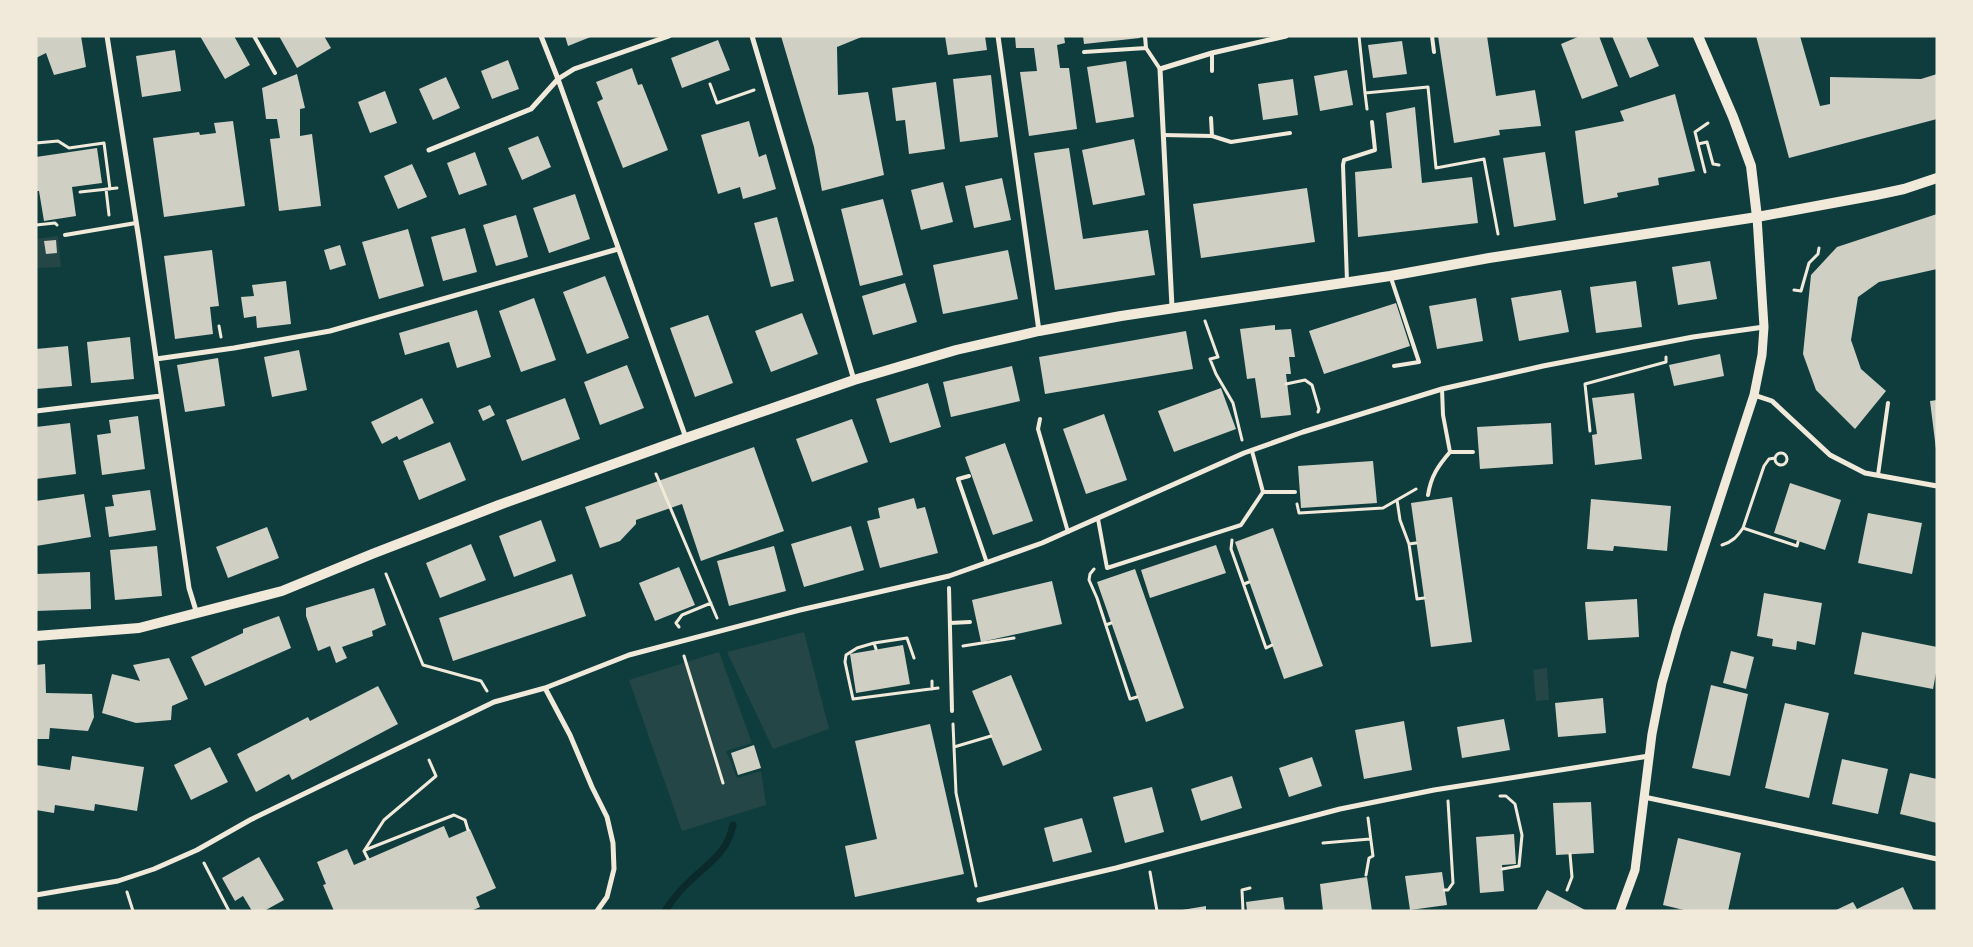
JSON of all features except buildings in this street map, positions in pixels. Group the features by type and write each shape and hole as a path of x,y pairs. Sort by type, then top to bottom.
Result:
{"main road":[{"path":"1698,36 1733,117 1751,166 1756,217"},
{"path":"36,636 139,628 282,591 490,509 686,438 854,380 956,350 1039,331 1172,307 1390,276 1489,258 1756,217 1904,189 1937,178"}],"street":[{"path":"107,36 189,588 197,614"},
{"path":"542,36 686,438"},
{"path":"429,150 531,109 558,78 574,69 669,36"},
{"path":"752,36 854,380"},
{"path":"998,36 1039,331"},
{"path":"1172,307 1160,69 1212,53 1286,36"},
{"path":"1620,911 1635,870 1649,756 1662,682 1677,630 1754,395 1762,355 1764,327 1756,217"},
{"path":"156,358 234,348 330,331 618,249"},
{"path":"36,895 118,881 154,869 197,850 250,820 494,702 545,688 629,655 800,610 949,576 1042,544 1252,451 1303,432 1442,389 1544,366 1692,337 1764,327"},
{"path":"1754,395 1772,401 1830,455 1865,473 1937,486"},
{"path":"36,410 161,396"},
{"path":"545,688 570,735 606,817 613,843 614,870 607,897 597,911"},
{"path":"979,900 1340,809 1447,787 1649,756"},
{"path":"1644,797 1937,859"}],"lane":[{"path":"254,36 275,73"},
{"path":"1145,36 1146,48 1160,69"},
{"path":"1432,36 1434,52"},
{"path":"1084,52 1146,48"},
{"path":"1212,53 1212,71"},
{"path":"1212,118 1212,136"},
{"path":"1348,282 1343,165 1344,160 1348,157 1375,150 1372,122"},
{"path":"1162,136 1212,136 1231,142 1290,133"},
{"path":"64,236 136,223"},
{"path":"1390,276 1419,362 1394,366"},
{"path":"1442,389 1443,415 1450,452"},
{"path":"1878,475 1888,402"},
{"path":"1040,419 1038,430 1068,532"},
{"path":"1098,518 1107,568 1241,525 1263,492 1252,451"},
{"path":"1450,452 1473,452"},
{"path":"1428,494 1435,470 1450,452"},
{"path":"969,476 958,480 987,563"},
{"path":"1263,492 1295,492"},
{"path":"950,588 952,711"},
{"path":"950,622 970,622"}],"path":[{"path":"1359,36 1365,93 1428,86 1436,168 1484,159 1498,234"},
{"path":"710,84 717,103 757,90"},
{"path":"1705,172 1695,132 1708,123"},
{"path":"36,143 58,141 69,148 104,143 111,228"},
{"path":"1698,144 1707,142 1713,164 1719,165"},
{"path":"80,192 118,188"},
{"path":"1794,290 1801,291 1809,263 1818,254 1819,248"},
{"path":"1199,303 1218,357 1210,359 1216,374 1233,403 1243,444"},
{"path":"1590,431 1585,384 1666,362 1666,356"},
{"path":"1286,384 1305,380 1312,385 1318,409 1317,415"},
{"path":"1719,545 1730,543 1743,528 1764,466 1769,459 1775,458"},
{"path":"656,474 715,612"},
{"path":"1299,512 1383,508 1430,482"},
{"path":"1397,500 1400,520 1409,544 1416,599 1424,598"},
{"path":"1241,525 1232,539 1231,549 1266,648 1272,645"},
{"path":"1743,528 1797,546 1798,542"},
{"path":"1409,544 1416,543"},
{"path":"1107,568 1094,569 1090,574 1089,580 1106,624 1130,699 1137,697"},
{"path":"386,574 423,665 481,681 494,702"},
{"path":"1244,584 1249,582"},
{"path":"687,628 678,627 676,623 682,615 711,603"},
{"path":"1106,624 1111,623"},
{"path":"914,658 907,638 874,643 857,648 846,655 845,662 853,699 951,686"},
{"path":"950,646 970,646 1014,638"},
{"path":"874,643 876,650"},
{"path":"684,656 723,784"},
{"path":"932,681 932,689"},
{"path":"952,711 956,793 979,900"},
{"path":"954,747 991,736"},
{"path":"364,851 384,820 436,776 429,760"},
{"path":"1444,890 1448,890 1453,884 1447,787"},
{"path":"1502,869 1519,866 1522,835 1515,804 1506,796"},
{"path":"1366,875 1369,858 1372,856 1367,804"},
{"path":"364,851 454,815 465,820 468,830"},
{"path":"1323,843 1370,839"},
{"path":"364,851 368,859"},
{"path":"1567,890 1572,877 1570,854"},
{"path":"1147,859 1157,911"},
{"path":"203,861 229,911"},
{"path":"1243,911 1242,890 1250,888"},
{"path":"127,891 133,911"}],"shaded area":[{"path":"58,236 61,267 36,268 36,239"},
{"path":"804,632 829,729 773,749 727,652"},
{"path":"719,652 752,743 726,751 737,778 761,771 766,805 682,831 629,680"},
{"path":"1547,668 1549,700 1536,701 1533,670"}],"waterway":[{"path":"665,911 684,887 722,850 727,843 733,825"}]}
